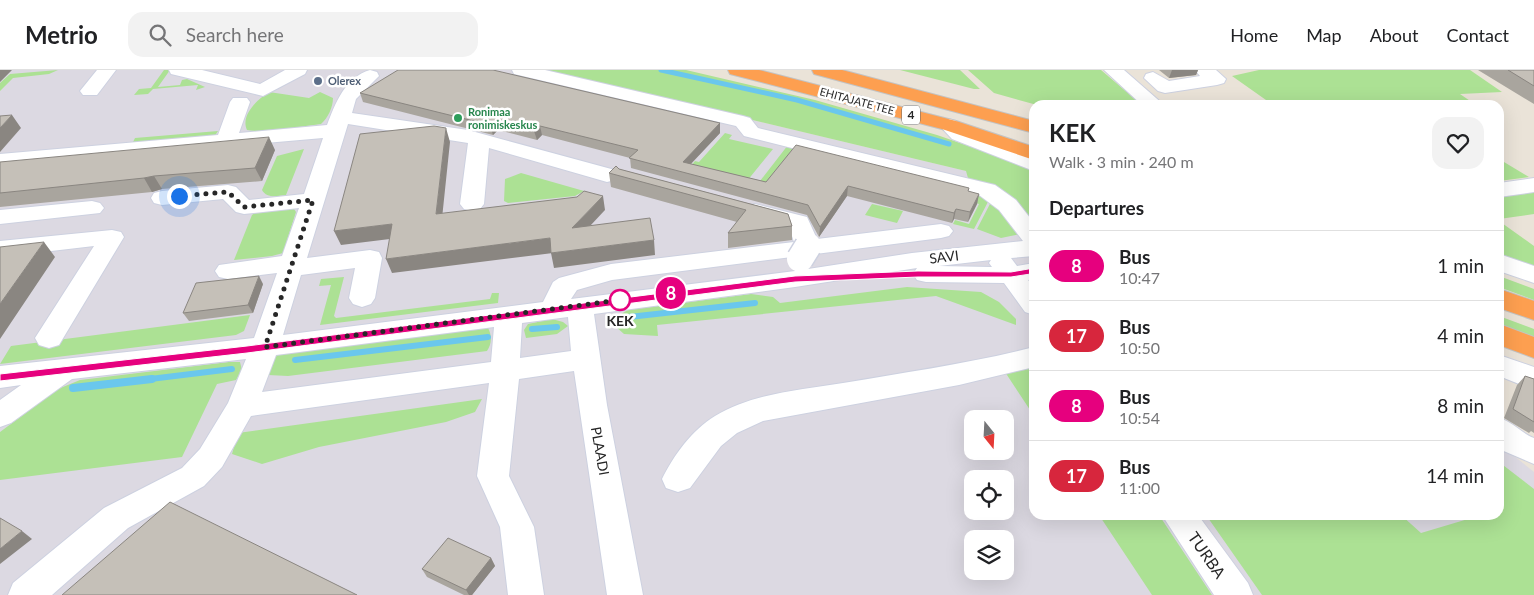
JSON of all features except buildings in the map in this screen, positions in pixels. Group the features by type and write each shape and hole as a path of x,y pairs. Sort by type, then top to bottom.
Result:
{"highway":[{"name":"EHITAJATE TEE","path":"737,70 949,125 1029,152"},
{"name":"EHITAJATE TEE","path":"821,70 1029,125"},
{"path":"1504,300 1534,311"},
{"path":"1504,336 1534,348"}],"street":[{"path":"90,91 107,70"},
{"path":"178,70 263,90 298,70"},
{"path":"521,70 743,122 751,132 987,190 999,195 1006,202 1029,233"},
{"path":"1134,75 1165,87 1217,79 1204,70"},
{"path":"26,595 116,518 193,477 212,458 242,406 265,347 347,97 368,73"},
{"path":"1134,75 1151,100"},
{"path":"226,140 240,102"},
{"path":"0,160 226,140 338,124 479,139 607,175"},
{"path":"949,125 959,136 1007,152 1029,163"},
{"path":"472,204 479,139"},
{"path":"1504,189 1534,185"},
{"path":"162,198 228,192 244,207 313,200"},
{"path":"603,274 617,282 798,263 801,261 798,222 733,205"},
{"path":"0,217 92,208"},
{"path":"567,307 562,288 568,284 603,274 941,231"},
{"path":"0,249 112,237 49,338"},
{"name":"SAVI","path":"0,378 265,347 567,307 801,261 1029,248"},
{"path":"992,251 1022,273 1029,292"},
{"path":"228,271 370,258 362,298"},
{"name":"SAVI","path":"801,261 918,274 1022,273"},
{"path":"1504,264 1534,275"},
{"name":"PLAADI","path":"567,307 588,359 592,405 625,595"},
{"path":"509,314 503,370 501,418 493,476 517,527 526,595"},
{"path":"678,479 694,454 712,435 736,419 774,407 1010,364 1029,358"},
{"path":"242,406 588,359"},
{"path":"1504,367 1534,379"},
{"path":"0,415 65,369"},
{"path":"1504,435 1513,443 1534,451"},
{"name":"TURBA","path":"1182,520 1235,595"}],"shaded area":[{"path":"0,70 543,70 966,171 1006,194 1029,219 1029,520 1504,520 1504,448 1534,472 1534,595 0,595"}],"green space":[{"path":"58,70 49,74 13,78 0,91 0,83 10,74"},
{"path":"164,70 170,70 158,87 180,85 182,80 187,79 205,87 196,90 198,85 153,89 148,94 134,95 139,89 151,88"},
{"path":"543,70 686,70 815,100 937,135 1021,164 1029,170 1029,219 1006,194 968,178 966,171"},
{"path":"900,70 960,70 980,89 974,89"},
{"path":"968,70 1101,70 1136,100 1029,100 1029,103 994,93"},
{"path":"1259,70 1470,70 1502,92 1460,94 1469,100 1266,100 1232,76"},
{"path":"269,92 309,98 320,92 333,98 333,101 328,116 321,124 263,132 247,130 245,124 248,113 255,103"},
{"path":"218,131 214,137 132,144 135,138"},
{"path":"725,133 732,135 729,139 773,149 743,186 686,172 695,161 699,162"},
{"path":"788,145 826,153 796,189 760,181"},
{"path":"304,149 286,195 273,196 264,193 262,190 277,156"},
{"path":"1504,162 1529,177 1504,180"},
{"path":"521,173 584,191 575,196 508,203 504,201 505,179"},
{"path":"944,183 991,196 974,229 953,224 955,220 969,224 979,204 968,201"},
{"path":"1534,191 1534,214 1504,218 1504,195"},
{"path":"993,198 1020,234 1001,238 977,229"},
{"path":"872,204 903,211 897,223 865,215"},
{"path":"294,209 296,212 283,253 234,260 252,215 256,212"},
{"path":"1504,225 1534,246 1534,270 1504,259"},
{"path":"344,277 334,316 336,318 490,299 492,293 499,293 498,303 320,325 331,285 319,286 321,279"},
{"path":"1504,278 1534,289 1534,300 1504,289"},
{"path":"907,287 981,292 999,302 1016,319 1016,325 936,296 657,325 658,336 624,334 615,326 616,317 628,310 751,294 773,297 780,303"},
{"path":"250,315 244,331 236,335 0,364 11,346"},
{"path":"1504,318 1534,329 1534,338 1504,326"},
{"path":"552,319 563,322 568,326 557,334 526,338 524,330 528,324"},
{"path":"488,328 491,340 487,351 288,376 268,375 269,361 279,353"},
{"path":"240,362 242,370 236,380 217,384 182,457 0,480 0,432 58,389 80,380"},
{"path":"1029,368 1029,408 1005,372"},
{"path":"482,399 475,412 446,422 319,447 262,464 232,454 238,433"},
{"path":"1504,466 1534,489 1534,595 1262,595 1210,520 1407,520 1421,533 1465,520 1504,520"},
{"path":"1102,520 1162,520 1212,595 1152,595"}],"waterway":[{"path":"661,70 797,100 949,144"},
{"path":"629,317 755,303"},
{"path":"532,329 557,327"},
{"path":"295,360 488,337"},
{"path":"142,380 232,369"},
{"path":"73,388 152,379"}],"bus line":[{"name":"8","path":"0,377 247,349 661,294 795,279 918,274 1011,274 1029,272"}],"place":[{"name":"Olerex","path":"318,81"},
{"name":"Ronimaa ronimiskeskus","path":"458,118"},
{"name":"KEK","path":"620,300"}],"route":[{"path":"179,196 228,192 244,207 313,200 265,347 620,300"}]}
